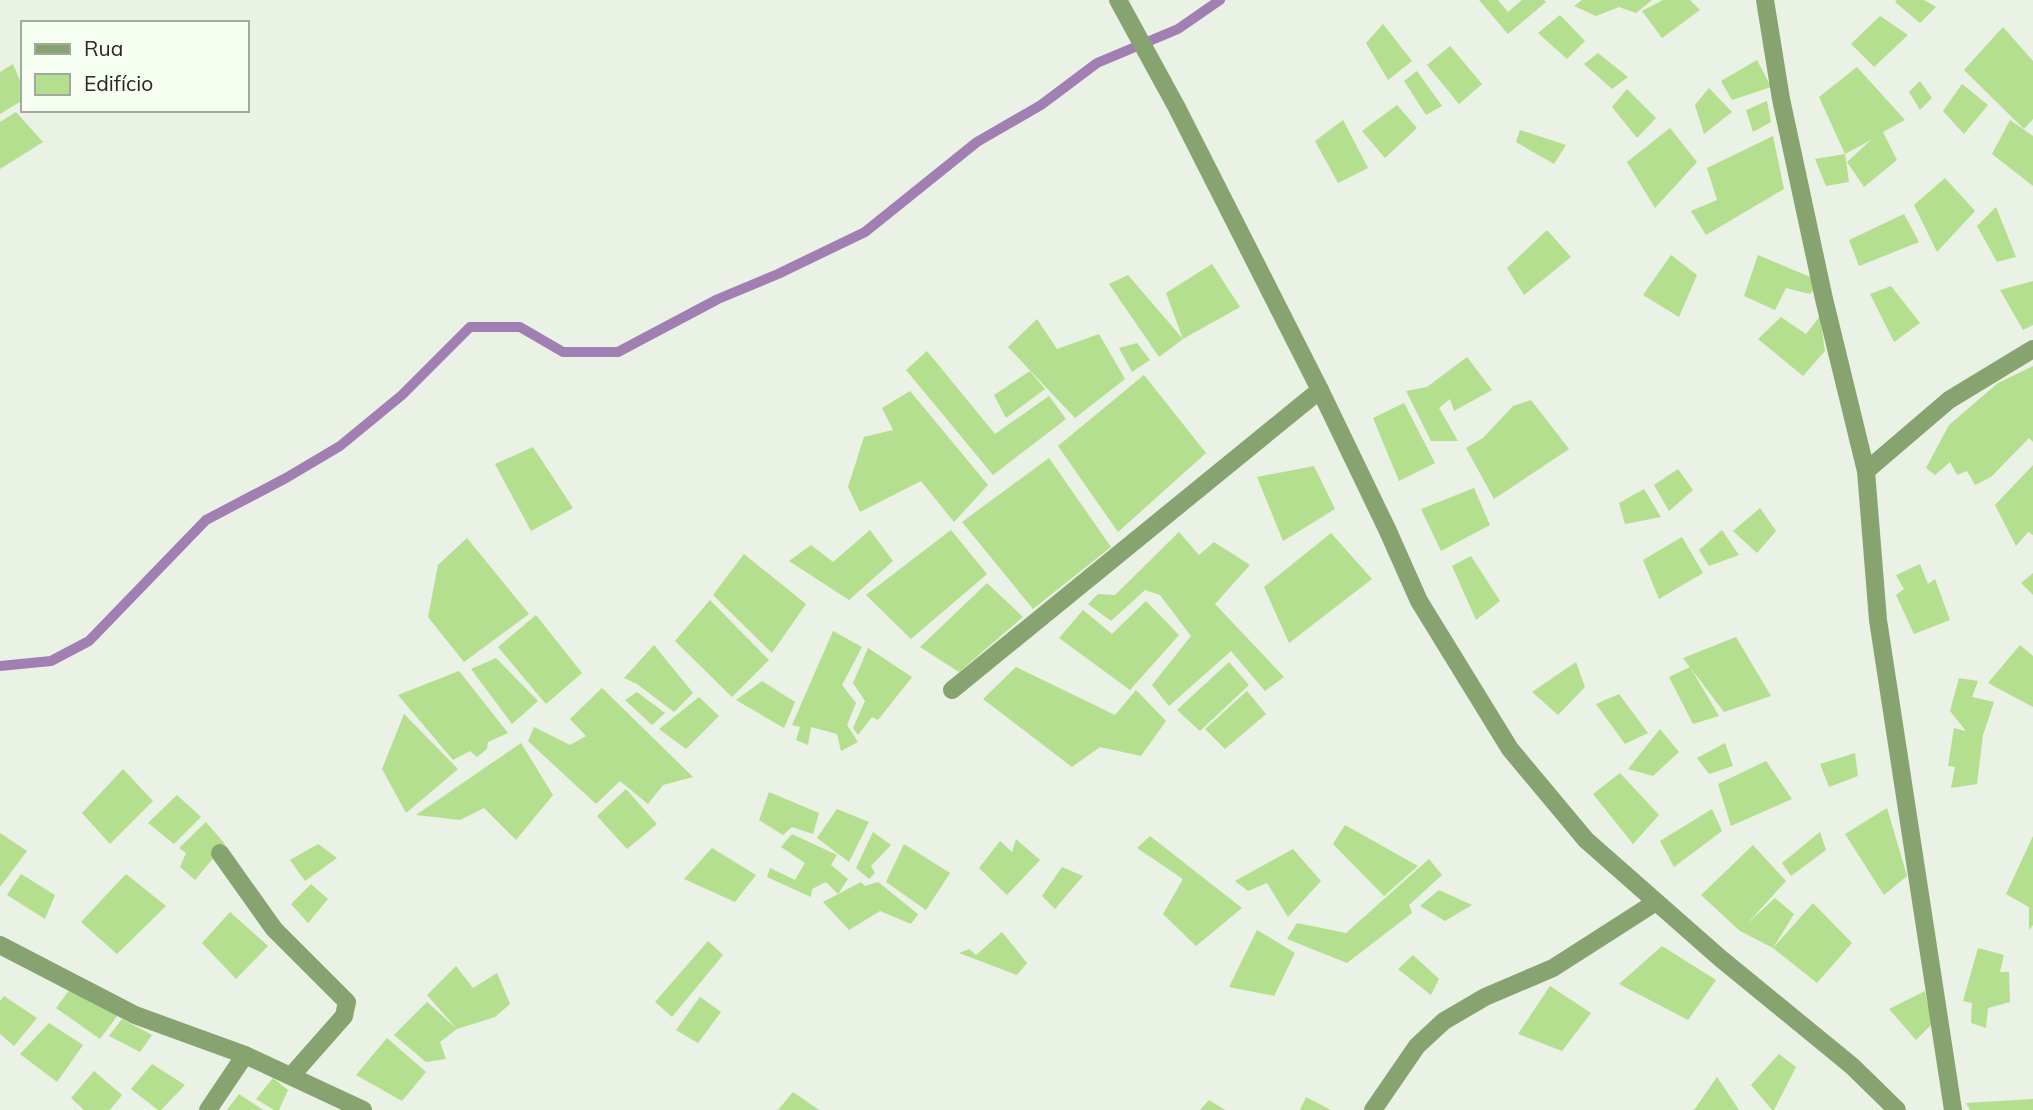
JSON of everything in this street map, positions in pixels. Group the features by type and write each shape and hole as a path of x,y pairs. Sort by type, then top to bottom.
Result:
{"street":[{"path":"1118,0 1320,390 1419,601 1510,749 1586,840 1720,958 1852,1066 1898,1110"},
{"path":"1765,0 1781,99 1824,299 1866,471 1878,620 1953,1110"},
{"path":"1866,471 1949,400 2033,349"},
{"path":"952,690 1320,390"},
{"path":"220,853 274,929 347,1002 344,1016 292,1075"},
{"path":"1373,1110 1417,1046 1444,1021 1485,997 1553,968 1656,902"},
{"path":"0,944 135,1016 245,1055 363,1110"},
{"path":"208,1110 245,1055"}],"building":[{"path":"1479,0 1498,0 1508,12 1522,0 1546,2 1508,34"},
{"path":"1582,0 1652,0 1636,13 1619,7 1596,16 1574,6"},
{"path":"1663,0 1690,0 1700,10 1662,38 1642,11"},
{"path":"1924,0 1936,7 1920,23 1895,2"},
{"path":"1560,15 1585,41 1567,59 1538,33"},
{"path":"1880,16 1908,35 1874,67 1851,44"},
{"path":"1383,24 1412,61 1388,80 1366,43"},
{"path":"2003,27 2033,61 2033,119 2024,129 1964,70"},
{"path":"1450,46 1482,84 1459,104 1427,65"},
{"path":"1598,53 1628,77 1612,89 1584,64"},
{"path":"1757,60 1771,87 1732,100 1721,81"},
{"path":"13,64 21,83 21,101 0,114 0,72"},
{"path":"1857,67 1905,120 1883,132 1897,160 1864,187 1847,162 1871,140 1845,154 1819,97"},
{"path":"1417,71 1442,106 1426,115 1404,81"},
{"path":"1920,81 1932,98 1920,110 1909,92"},
{"path":"1962,84 1988,105 1964,134 1943,111"},
{"path":"1709,88 1732,112 1704,134 1695,105"},
{"path":"1627,89 1656,118 1637,138 1612,107"},
{"path":"1767,101 1771,122 1753,132 1746,110"},
{"path":"1397,105 1417,128 1385,158 1362,131"},
{"path":"16,112 43,142 0,169 0,122"},
{"path":"1343,120 1368,168 1338,183 1315,141"},
{"path":"2010,120 2033,136 2033,186 1992,154"},
{"path":"1670,128 1697,162 1655,208 1627,162"},
{"path":"1520,130 1566,145 1554,164 1516,142"},
{"path":"1773,136 1784,189 1706,235 1691,211 1717,200 1707,168"},
{"path":"1845,154 1849,182 1826,186 1815,159"},
{"path":"1945,178 1975,211 1937,252 1914,205"},
{"path":"1996,207 2016,257 1997,262 1977,226"},
{"path":"1904,214 1919,242 1859,266 1849,240"},
{"path":"1547,230 1571,257 1524,295 1507,268"},
{"path":"1671,255 1697,275 1679,317 1643,295"},
{"path":"1758,255 1820,281 1810,294 1786,288 1775,310 1744,296"},
{"path":"1212,264 1240,307 1183,339 1166,293"},
{"path":"1128,275 1183,339 1159,357 1109,284"},
{"path":"2033,281 2033,325 2023,330 2000,290"},
{"path":"1891,286 1920,323 1894,342 1870,294"},
{"path":"1820,316 1825,351 1803,376 1758,339 1781,317 1806,334"},
{"path":"1037,319 1057,349 1099,334 1125,379 1075,418 1008,347"},
{"path":"1137,343 1150,360 1132,372 1119,348"},
{"path":"927,351 995,434 1049,396 1066,419 993,475 906,370"},
{"path":"1467,357 1492,390 1454,411 1450,399 1439,408 1458,441 1431,441 1406,391 1427,387"},
{"path":"2033,366 2033,442 2029,438 1991,477 1975,485 1967,471 1957,475 1950,462 1935,475 1926,468 1949,425 1998,383"},
{"path":"1030,371 1045,389 1006,418 994,395"},
{"path":"1144,375 1206,453 1118,532 1058,446"},
{"path":"910,391 988,485 954,522 921,481 860,512 848,487 864,437 893,430 882,408"},
{"path":"1531,400 1569,449 1494,499 1466,448 1483,438 1513,406"},
{"path":"1404,403 1435,463 1399,481 1373,418"},
{"path":"533,447 573,508 531,531 495,464"},
{"path":"1049,458 1111,547 1033,609 962,522"},
{"path":"2033,465 2033,535 2028,532 2016,546 1995,505"},
{"path":"1314,466 1335,509 1283,541 1257,477"},
{"path":"1678,469 1693,490 1669,511 1654,485"},
{"path":"1474,488 1490,525 1441,551 1421,509"},
{"path":"1644,489 1661,517 1625,524 1619,503"},
{"path":"1760,508 1776,531 1757,553 1733,531"},
{"path":"870,530 893,561 849,600 789,561 811,545 833,562"},
{"path":"951,530 987,574 911,639 866,595"},
{"path":"1722,530 1739,555 1709,566 1699,550"},
{"path":"1179,532 1199,555 1214,542 1250,565 1215,604 1284,677 1265,691 1231,651 1169,706 1152,685 1191,636 1160,595 1145,590 1111,621 1088,604 1098,594 1115,595"},
{"path":"1331,533 1372,579 1289,643 1264,587"},
{"path":"1682,537 1703,573 1659,599 1643,560"},
{"path":"467,538 529,614 464,662 428,617 438,565"},
{"path":"744,554 806,604 772,653 713,595"},
{"path":"1471,556 1500,601 1476,620 1452,566"},
{"path":"1920,564 1928,584 1935,579 1950,620 1914,634 1896,595 1904,589 1896,575"},
{"path":"2033,573 2033,595 2021,583"},
{"path":"987,583 1023,617 959,672 920,647"},
{"path":"710,600 769,660 732,697 675,641"},
{"path":"1146,601 1179,635 1130,690 1059,638 1083,610 1112,634"},
{"path":"536,615 582,673 546,704 498,647"},
{"path":"833,631 862,647 842,685 856,703 847,725 858,742 841,751 837,734 811,727 808,745 796,740 800,727 792,725"},
{"path":"1736,637 1771,696 1724,712 1683,658"},
{"path":"654,645 693,693 674,712 637,684 624,678"},
{"path":"2020,645 2033,656 2033,707 1988,683"},
{"path":"868,648 912,677 878,720 872,717 858,735 853,728 865,701 853,683"},
{"path":"496,658 538,701 512,724 471,669"},
{"path":"1229,662 1249,685 1200,731 1177,710"},
{"path":"1576,662 1585,687 1558,715 1532,692"},
{"path":"1016,667 1115,715 1136,690 1166,721 1141,756 1100,747 1072,767 983,699"},
{"path":"1690,667 1719,716 1693,724 1669,677"},
{"path":"459,671 508,733 488,742 487,749 477,757 470,751 453,760 398,695"},
{"path":"1959,678 1978,681 1972,697 1994,702 1983,735 1977,784 1951,788 1955,767 1948,766 1954,728 1966,731 1950,711"},
{"path":"762,681 795,702 784,728 736,700"},
{"path":"602,688 693,777 663,785 648,804 620,781 596,804 528,741 534,727 570,745 586,736 570,719"},
{"path":"1247,691 1266,714 1225,749 1205,729"},
{"path":"637,692 665,713 652,725 625,700"},
{"path":"1619,694 1648,733 1625,744 1596,704"},
{"path":"699,697 719,716 686,749 659,729"},
{"path":"404,714 458,769 406,813 382,769"},
{"path":"1660,729 1679,752 1653,776 1628,769"},
{"path":"521,743 553,795 516,840 484,808 460,820 416,815"},
{"path":"1725,743 1733,766 1709,774 1697,758"},
{"path":"1855,753 1858,776 1829,787 1820,764"},
{"path":"1766,761 1792,799 1731,826 1718,784"},
{"path":"123,769 153,801 110,844 82,813"},
{"path":"1620,773 1659,815 1633,844 1593,794"},
{"path":"626,789 657,824 627,849 597,816"},
{"path":"769,792 819,813 813,834 792,827 783,835 759,820"},
{"path":"177,795 201,817 174,844 148,823"},
{"path":"1887,808 1907,876 1884,895 1845,834"},
{"path":"837,809 869,822 849,862 817,838"},
{"path":"1712,809 1722,831 1674,867 1660,841"},
{"path":"206,822 225,844 195,880 180,867 186,853 179,848"},
{"path":"1345,825 1418,866 1384,896 1333,844"},
{"path":"873,832 891,845 871,866 875,873 869,879 856,868"},
{"path":"1820,832 1826,850 1791,876 1782,863"},
{"path":"0,833 27,851 0,887"},
{"path":"792,834 837,855 831,865 848,879 838,894 826,882 812,889 811,897 767,877 770,868 795,880 805,863 781,847"},
{"path":"1150,836 1242,908 1196,946 1163,914 1183,879 1137,848"},
{"path":"2033,836 2033,925 2029,930 2029,907 2006,894"},
{"path":"1016,839 1040,860 1007,895 979,868 1000,841 1012,852"},
{"path":"318,844 337,858 305,881 290,860"},
{"path":"904,844 950,873 926,910 886,882"},
{"path":"1753,845 1786,881 1747,924 1775,898 1794,914 1773,948 1740,931 1701,895"},
{"path":"712,848 756,875 735,902 684,879"},
{"path":"1293,849 1321,881 1288,917 1267,883 1248,891 1235,881"},
{"path":"1429,859 1442,875 1409,905 1412,913 1347,963 1287,939 1297,923 1346,933"},
{"path":"1062,867 1083,876 1055,909 1042,896"},
{"path":"21,874 55,895 45,919 7,895"},
{"path":"126,874 166,906 117,954 81,922"},
{"path":"861,882 865,886 878,882 918,914 911,924 880,911 849,930 823,902"},
{"path":"311,884 328,899 308,923 291,904"},
{"path":"1439,890 1472,905 1445,921 1420,906"},
{"path":"1813,903 1852,943 1817,983 1773,948"},
{"path":"230,912 268,946 236,979 202,943"},
{"path":"1257,930 1295,953 1274,996 1229,987"},
{"path":"1002,932 1027,963 1017,975 959,953 969,949 976,955"},
{"path":"708,941 723,955 672,1017 655,1002"},
{"path":"1662,946 1716,980 1688,1020 1619,984"},
{"path":"1978,948 2004,955 2000,972 2009,972 2010,1002 1988,1008 1986,1028 1971,1023 1972,1003 1963,1001"},
{"path":"1413,955 1439,979 1431,995 1398,969"},
{"path":"456,966 473,988 497,973 510,1004 495,1017 457,1029 427,995"},
{"path":"1550,986 1591,1013 1562,1051 1518,1034"},
{"path":"71,988 118,1015 100,1039 56,1008"},
{"path":"1925,991 1932,1024 1916,1040 1889,1009"},
{"path":"4,996 37,1018 14,1046 0,1034 0,1001"},
{"path":"700,997 721,1012 698,1043 676,1030"},
{"path":"427,1002 457,1029 440,1042 446,1059 426,1062 394,1035"},
{"path":"122,1019 152,1035 140,1052 109,1036"},
{"path":"49,1023 83,1045 57,1082 20,1054"},
{"path":"387,1038 426,1072 402,1101 356,1075"},
{"path":"1779,1054 1796,1067 1772,1110 1751,1085"},
{"path":"152,1064 185,1085 161,1110 131,1089"},
{"path":"94,1071 122,1095 110,1110 84,1110 71,1098"},
{"path":"1717,1077 1739,1110 1694,1110"},
{"path":"273,1078 288,1090 279,1110 274,1110 256,1099"},
{"path":"793,1092 819,1110 778,1110"},
{"path":"239,1094 263,1110 227,1110"},
{"path":"1306,1097 1331,1110 1300,1110"},
{"path":"2033,1099 2033,1110 1970,1110 1966,1103"},
{"path":"1209,1100 1225,1110 1200,1110"}],"waterway":[{"path":"0,666 51,661 89,641 206,520 340,446 402,395 470,327 520,327 563,352 618,352 718,299 778,274 865,232 977,142 1041,105 1097,63 1178,29 1220,0"}]}
